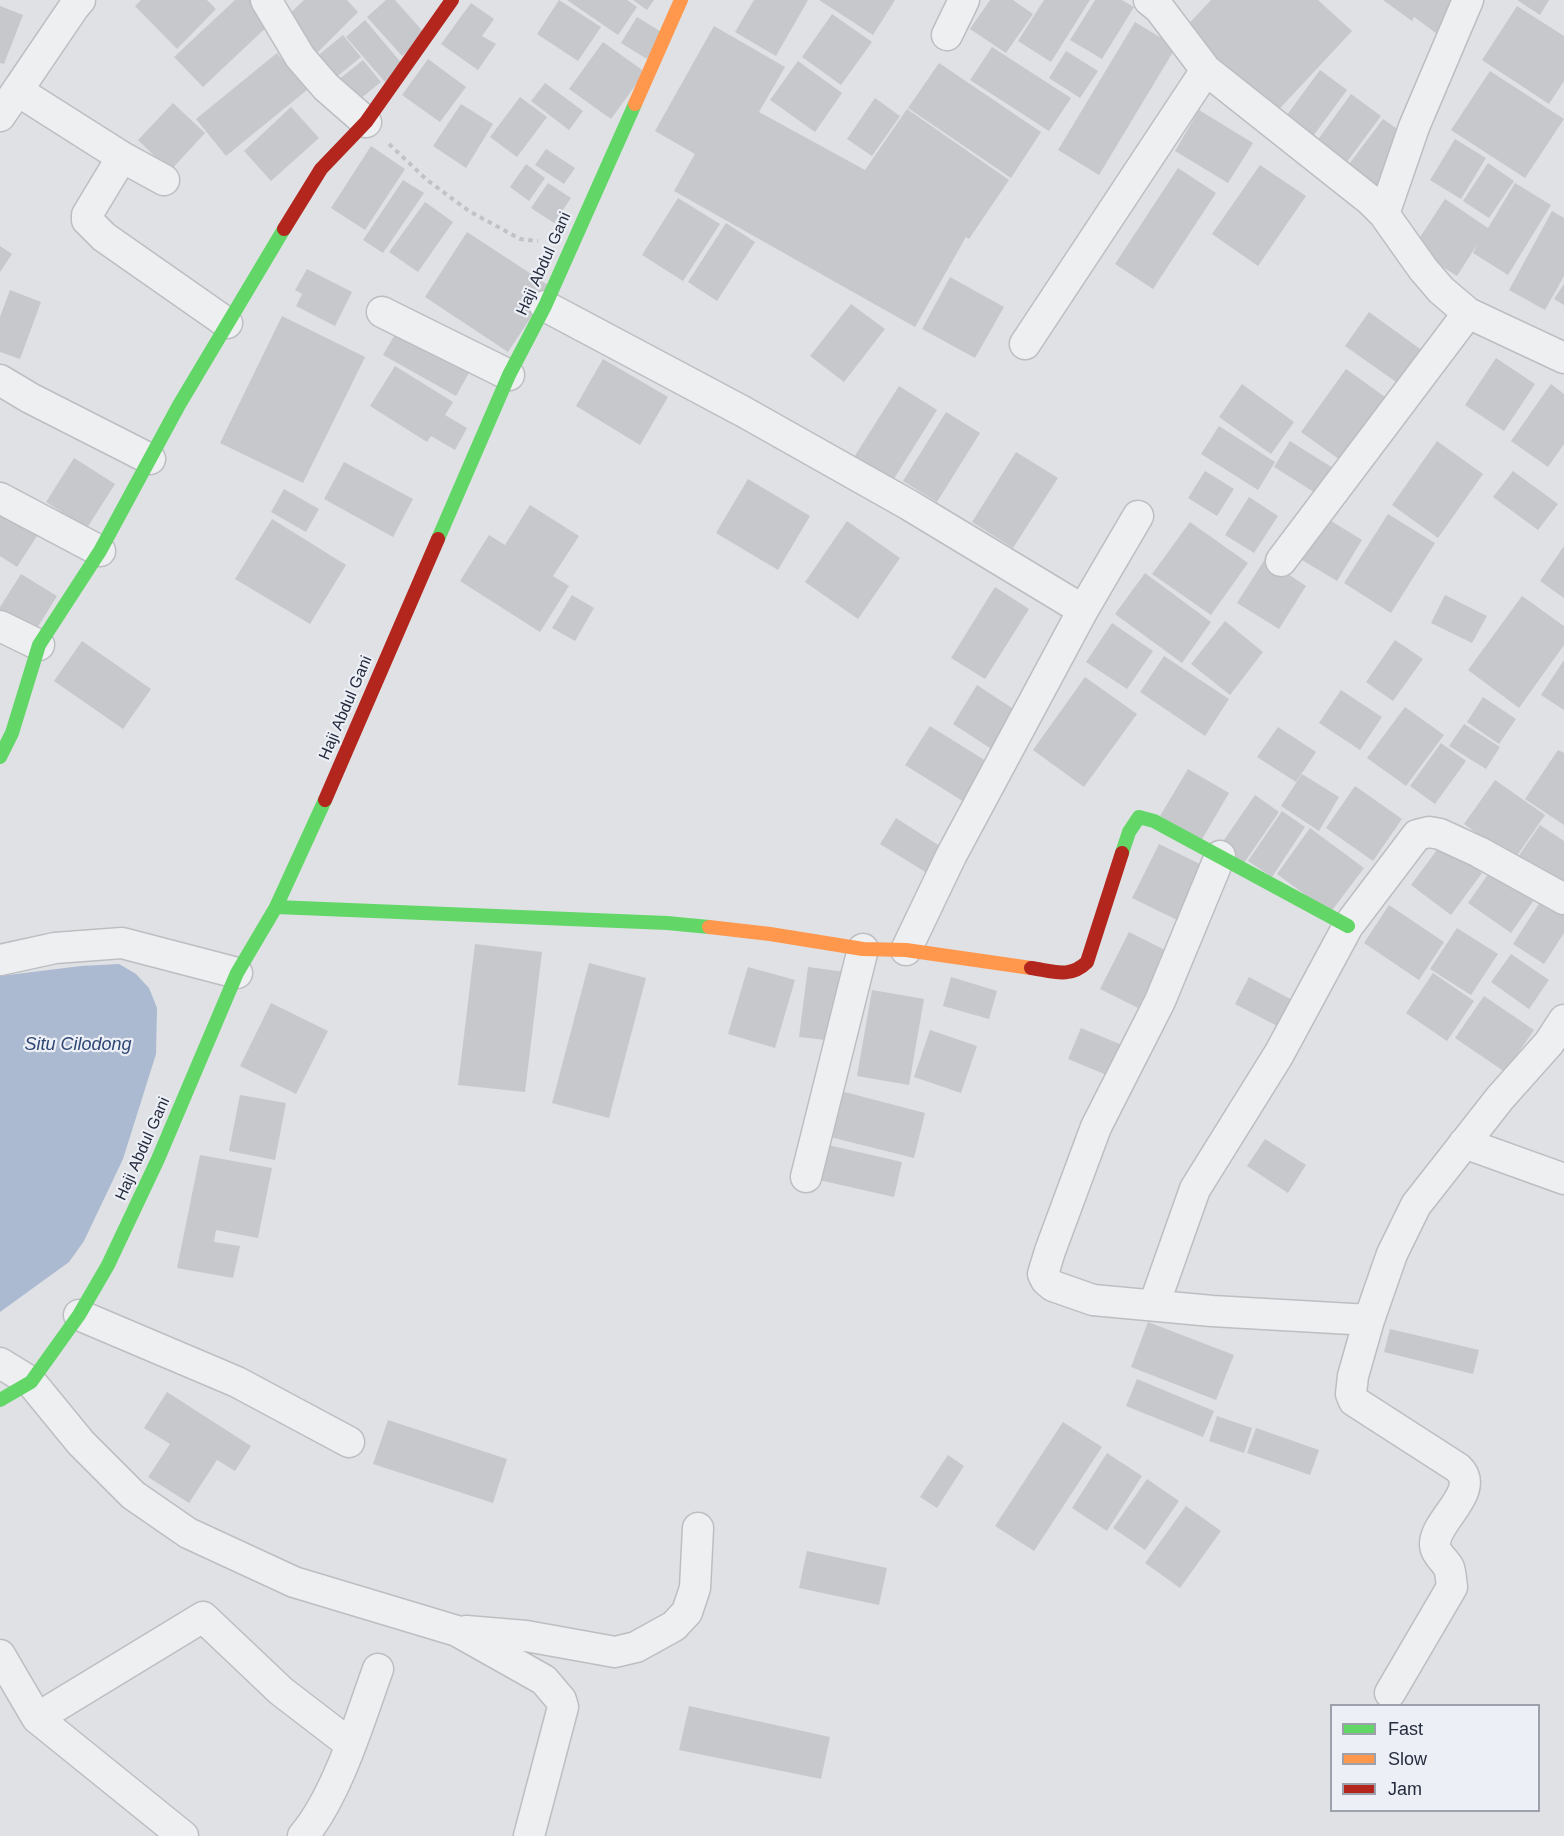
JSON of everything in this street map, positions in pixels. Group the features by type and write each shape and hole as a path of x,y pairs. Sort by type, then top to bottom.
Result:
{"street":[{"path":"266,0 300,57 326,87 366,122"},
{"path":"0,757 12,733 39,645 100,551 228,323 321,169 366,122 452,0"},
{"name":"Haji Abdul Gani","path":"0,1400 31,1382 80,1315 108,1265 158,1159 237,974 276,907 317,818 509,375 545,306 681,0"},
{"path":"947,35 964,0"},
{"path":"1149,0 1159,8 1206,70 1370,200 1384,214 1423,269 1441,290 1468,313 1564,358"},
{"path":"1384,214 1414,127 1468,0"},
{"path":"0,116 74,2"},
{"path":"1025,344 1206,70"},
{"path":"18,91 122,158 164,180"},
{"path":"122,158 87,214 87,220 104,237 228,323"},
{"path":"545,306 744,412 909,505 1083,610"},
{"path":"382,312 509,375"},
{"path":"1281,561 1468,313"},
{"path":"0,380 30,398 150,459"},
{"path":"0,498 100,551"},
{"path":"915,933 951,856 1083,610 1137,516"},
{"path":"0,626 39,645"},
{"path":"276,907 667,923 770,934 862,949 915,933 1066,973 1079,970 1088,962 1129,832 1139,817 1154,821 1348,926"},
{"path":"1154,1305 1195,1189 1279,1054 1348,926 1417,835 1429,832 1440,834 1479,852 1564,899"},
{"path":"1220,856 1160,1001 1096,1127 1043,1274 1053,1286 1093,1300 1212,1311 1369,1320"},
{"path":"0,960 55,948 122,943 237,974"},
{"path":"806,1177 862,949"},
{"path":"1390,1693 1452,1587 1448,1567 1435,1544 1437,1536 1463,1492 1466,1480 1464,1473 1458,1468 1354,1401 1351,1394 1353,1376 1369,1320 1392,1254 1416,1205 1500,1098 1549,1043 1564,1020"},
{"path":"1464,1143 1564,1179"},
{"path":"80,1315 237,1382 349,1442"},
{"path":"0,1363 31,1382 81,1443 133,1494 188,1533 294,1582 457,1631 526,1636 615,1652 636,1647 674,1626 687,1612 695,1588 698,1528"},
{"path":"37,1718 203,1617 281,1691 350,1744"},
{"path":"457,1631 544,1680 561,1700 563,1707 529,1836"},
{"path":"0,1655 37,1718 183,1836"},
{"path":"303,1836 310,1828 331,1790 378,1669"}],"path":[{"path":"366,122 427,180 469,211 520,239 572,244"}],"water":[{"name":"Situ Cilodong","path":"119,964 136,974 149,988 157,1008 156,1054 123,1159 84,1241 69,1262 0,1312 0,976 81,966"}],"building":[{"path":"141,0 207,0 216,9 177,49 135,6"},
{"path":"235,0 252,0 272,22 203,87 174,57"},
{"path":"304,0 347,0 358,12 316,54 282,21"},
{"path":"386,0 395,0 426,35 402,56 367,17"},
{"path":"559,0 601,27 578,61 537,34"},
{"path":"567,0 627,0 637,7 618,35"},
{"path":"633,0 654,0 647,10"},
{"path":"754,0 808,0 776,56 735,32"},
{"path":"819,0 895,0 873,35"},
{"path":"990,0 1013,0 1033,14 1006,53 970,29"},
{"path":"1044,0 1090,0 1051,62 1018,41"},
{"path":"1095,0 1122,0 1134,7 1102,59 1070,40"},
{"path":"1211,0 1318,0 1352,31 1271,118 1180,33"},
{"path":"1383,0 1461,0 1440,36 1414,17 1412,21"},
{"path":"1517,0 1549,0 1540,15"},
{"path":"471,3 494,19 482,36 496,44 478,70 441,44"},
{"path":"0,6 23,15 4,64 0,63"},
{"path":"1517,6 1564,36 1564,81 1549,104 1482,60"},
{"path":"832,14 872,42 841,85 802,57"},
{"path":"637,17 663,33 647,59 621,43"},
{"path":"365,20 404,66 385,82 346,37"},
{"path":"1135,22 1176,47 1099,175 1058,150"},
{"path":"714,26 785,67 759,112 865,170 907,109 1009,180 969,239 966,237 915,327 674,191 695,154 655,131"},
{"path":"343,35 361,57 328,84 310,62"},
{"path":"603,42 645,72 611,119 569,89"},
{"path":"992,47 1071,98 1049,131 970,80"},
{"path":"1066,51 1098,71 1080,98 1049,78"},
{"path":"277,53 307,90 226,156 196,119"},
{"path":"428,59 466,87 440,122 402,95"},
{"path":"363,60 381,82 355,103 337,81"},
{"path":"798,61 842,93 815,132 770,100"},
{"path":"939,63 1041,132 1011,178 908,108"},
{"path":"1320,70 1347,90 1308,143 1281,123"},
{"path":"1490,71 1564,119 1525,178 1451,130"},
{"path":"545,83 583,111 569,130 531,101"},
{"path":"1351,94 1381,116 1344,166 1314,145"},
{"path":"520,97 547,117 517,157 490,137"},
{"path":"875,98 900,116 872,156 847,139"},
{"path":"173,103 205,133 170,171 138,140"},
{"path":"461,104 493,124 466,168 433,146"},
{"path":"291,107 319,138 271,181 244,151"},
{"path":"1199,110 1253,143 1228,183 1175,151"},
{"path":"1383,119 1410,138 1371,192 1343,172"},
{"path":"1455,139 1486,158 1461,199 1430,180"},
{"path":"371,146 405,169 365,230 331,208"},
{"path":"546,149 575,168 564,184 535,165"},
{"path":"1488,163 1514,181 1489,218 1463,201"},
{"path":"526,164 545,178 529,201 510,187"},
{"path":"1260,165 1306,196 1258,266 1212,234"},
{"path":"1178,168 1216,193 1153,289 1115,264"},
{"path":"403,180 424,193 383,253 363,240"},
{"path":"548,183 571,198 554,223 531,208"},
{"path":"1515,183 1551,205 1508,275 1473,253 1478,243 1457,276 1413,248 1445,199 1488,228"},
{"path":"678,198 720,224 683,281 642,255"},
{"path":"425,202 453,222 418,272 389,252"},
{"path":"1552,211 1564,218 1564,276 1545,310 1509,290"},
{"path":"726,223 755,242 717,301 688,282"},
{"path":"467,232 551,287 508,352 425,297"},
{"path":"0,246 12,254 0,272"},
{"path":"307,269 352,292 335,326 296,306 302,294 295,290"},
{"path":"950,277 1004,307 975,358 922,329"},
{"path":"1564,284 1564,305 1554,299"},
{"path":"10,290 41,302 20,359 0,352 0,317"},
{"path":"851,304 885,329 844,382 810,356"},
{"path":"1369,312 1423,351 1399,384 1345,346"},
{"path":"282,316 365,357 303,483 220,443"},
{"path":"401,324 474,364 456,396 383,355"},
{"path":"1496,358 1535,384 1504,431 1465,405"},
{"path":"603,359 668,397 640,445 576,406"},
{"path":"395,366 453,402 445,415 467,428 455,450 431,436 427,442 370,406"},
{"path":"1346,369 1395,404 1350,467 1301,432"},
{"path":"1242,384 1294,422 1271,454 1219,417"},
{"path":"1551,384 1564,394 1564,444 1548,467 1511,441"},
{"path":"899,386 937,410 890,485 851,462"},
{"path":"946,412 980,433 937,502 903,481"},
{"path":"1219,426 1275,462 1258,490 1201,454"},
{"path":"1290,441 1341,473 1325,499 1274,467"},
{"path":"1437,441 1483,474 1438,538 1392,505"},
{"path":"1016,452 1058,478 1013,548 972,522"},
{"path":"74,458 115,484 87,528 46,502"},
{"path":"344,462 413,499 393,537 324,499"},
{"path":"1205,471 1234,489 1217,516 1188,498"},
{"path":"1513,471 1558,504 1538,530 1493,497"},
{"path":"748,479 810,516 778,570 716,533"},
{"path":"284,489 319,509 306,532 271,512"},
{"path":"1249,497 1278,516 1254,553 1225,535"},
{"path":"530,505 579,536 553,576 569,586 540,632 460,581 489,535 505,545"},
{"path":"0,508 39,533 17,567 0,556"},
{"path":"1388,514 1435,543 1391,613 1344,583"},
{"path":"1323,516 1362,540 1337,581 1297,557"},
{"path":"272,519 346,565 310,624 235,579"},
{"path":"847,521 900,558 858,619 805,582"},
{"path":"1190,522 1248,563 1211,615 1152,574"},
{"path":"1564,546 1564,598 1540,581"},
{"path":"1265,559 1306,586 1279,629 1237,603"},
{"path":"1145,573 1211,622 1182,663 1115,614"},
{"path":"21,574 57,596 34,633 0,612 0,607"},
{"path":"995,587 1029,609 985,679 951,658"},
{"path":"572,595 594,608 575,641 552,628"},
{"path":"1445,595 1487,616 1472,643 1431,623"},
{"path":"1522,596 1564,626 1564,645 1519,708 1468,670"},
{"path":"1225,621 1263,652 1230,695 1191,664"},
{"path":"1112,623 1153,651 1127,689 1086,662"},
{"path":"1395,640 1423,659 1393,701 1366,682"},
{"path":"82,641 151,689 123,729 54,681"},
{"path":"1164,656 1229,699 1205,736 1140,692"},
{"path":"1564,660 1564,710 1541,695"},
{"path":"1085,677 1137,714 1084,787 1033,750"},
{"path":"977,685 1018,712 993,750 953,724"},
{"path":"1341,690 1382,717 1360,750 1319,723"},
{"path":"1483,697 1516,719 1499,744 1467,722"},
{"path":"1405,707 1444,735 1406,786 1367,758"},
{"path":"1464,724 1500,747 1486,769 1449,746"},
{"path":"930,726 994,766 969,805 905,765"},
{"path":"1278,727 1316,752 1296,782 1257,757"},
{"path":"1441,743 1466,761 1435,804 1410,786"},
{"path":"1558,750 1564,753 1564,825 1525,799"},
{"path":"1188,769 1229,793 1201,841 1160,816"},
{"path":"1302,774 1339,797 1319,831 1281,806"},
{"path":"1495,780 1545,815 1514,860 1464,824"},
{"path":"1355,786 1402,819 1373,861 1326,828"},
{"path":"1255,795 1279,812 1244,863 1220,846"},
{"path":"1282,811 1305,827 1272,877 1248,861"},
{"path":"896,818 946,850 930,875 880,844"},
{"path":"1540,825 1564,841 1564,896 1515,861"},
{"path":"1310,828 1364,868 1330,913 1277,874"},
{"path":"1442,843 1482,873 1451,915 1411,885"},
{"path":"1159,844 1204,866 1177,920 1132,898"},
{"path":"1491,870 1534,900 1511,933 1468,903"},
{"path":"1546,893 1564,905 1564,933 1544,964 1513,944"},
{"path":"1389,905 1444,942 1419,980 1364,943"},
{"path":"1457,928 1498,954 1471,995 1430,969"},
{"path":"1129,932 1167,951 1138,1008 1100,989"},
{"path":"475,944 542,952 525,1092 458,1085"},
{"path":"1511,954 1549,980 1529,1009 1491,982"},
{"path":"589,963 646,978 609,1118 552,1103"},
{"path":"748,967 795,980 775,1048 728,1034"},
{"path":"808,967 845,972 835,1041 799,1037"},
{"path":"1433,973 1474,1001 1447,1041 1406,1013"},
{"path":"951,977 997,991 989,1019 943,1006"},
{"path":"1249,977 1296,1002 1281,1028 1235,1004"},
{"path":"872,990 924,999 909,1085 857,1076"},
{"path":"1484,996 1534,1030 1505,1072 1455,1038"},
{"path":"271,1003 328,1031 296,1094 240,1066"},
{"path":"1081,1028 1127,1047 1114,1078 1068,1059"},
{"path":"930,1030 977,1046 961,1093 914,1077"},
{"path":"837,1090 925,1113 914,1158 826,1136"},
{"path":"240,1095 286,1103 275,1160 229,1151"},
{"path":"1265,1139 1306,1165 1288,1193 1247,1166"},
{"path":"828,1145 902,1162 894,1197 819,1180"},
{"path":"200,1155 272,1168 258,1238 216,1230 214,1242 240,1246 233,1278 177,1268"},
{"path":"1148,1322 1234,1355 1216,1400 1131,1367"},
{"path":"1390,1329 1479,1350 1473,1374 1384,1352"},
{"path":"1137,1379 1214,1411 1203,1437 1126,1406"},
{"path":"167,1392 251,1446 235,1471 217,1460 189,1503 148,1477 170,1444 144,1428"},
{"path":"1217,1416 1252,1428 1244,1453 1209,1441"},
{"path":"388,1420 507,1459 493,1503 373,1464"},
{"path":"1063,1422 1102,1447 1034,1551 995,1526"},
{"path":"1256,1428 1319,1450 1310,1475 1247,1453"},
{"path":"1107,1453 1142,1476 1107,1531 1072,1508"},
{"path":"948,1455 964,1466 937,1508 920,1497"},
{"path":"1147,1479 1179,1501 1145,1550 1113,1528"},
{"path":"1186,1506 1221,1531 1180,1588 1145,1563"},
{"path":"807,1551 887,1568 879,1605 799,1588"},
{"path":"689,1706 830,1737 821,1779 679,1750"}],"traffic: fast":[{"path":"438,539 509,375 545,306 635,104"},
{"path":"0,757 12,733 39,645 100,551 179,405 284,229"},
{"path":"0,1400 31,1382 79,1315 108,1265 158,1159 237,973 276,907 325,800"},
{"path":"1122,853 1129,832 1139,817 1154,821 1348,926"},
{"path":"276,907 667,923 709,927"}],"traffic: slow":[{"path":"635,104 681,0"},
{"path":"709,927 863,949 906,950 1031,968"}],"traffic: jam":[{"path":"284,229 321,169 366,122 452,0"},
{"path":"325,800 438,539"},
{"path":"1031,968 1067,972 1074,971 1087,962 1122,853"}]}
